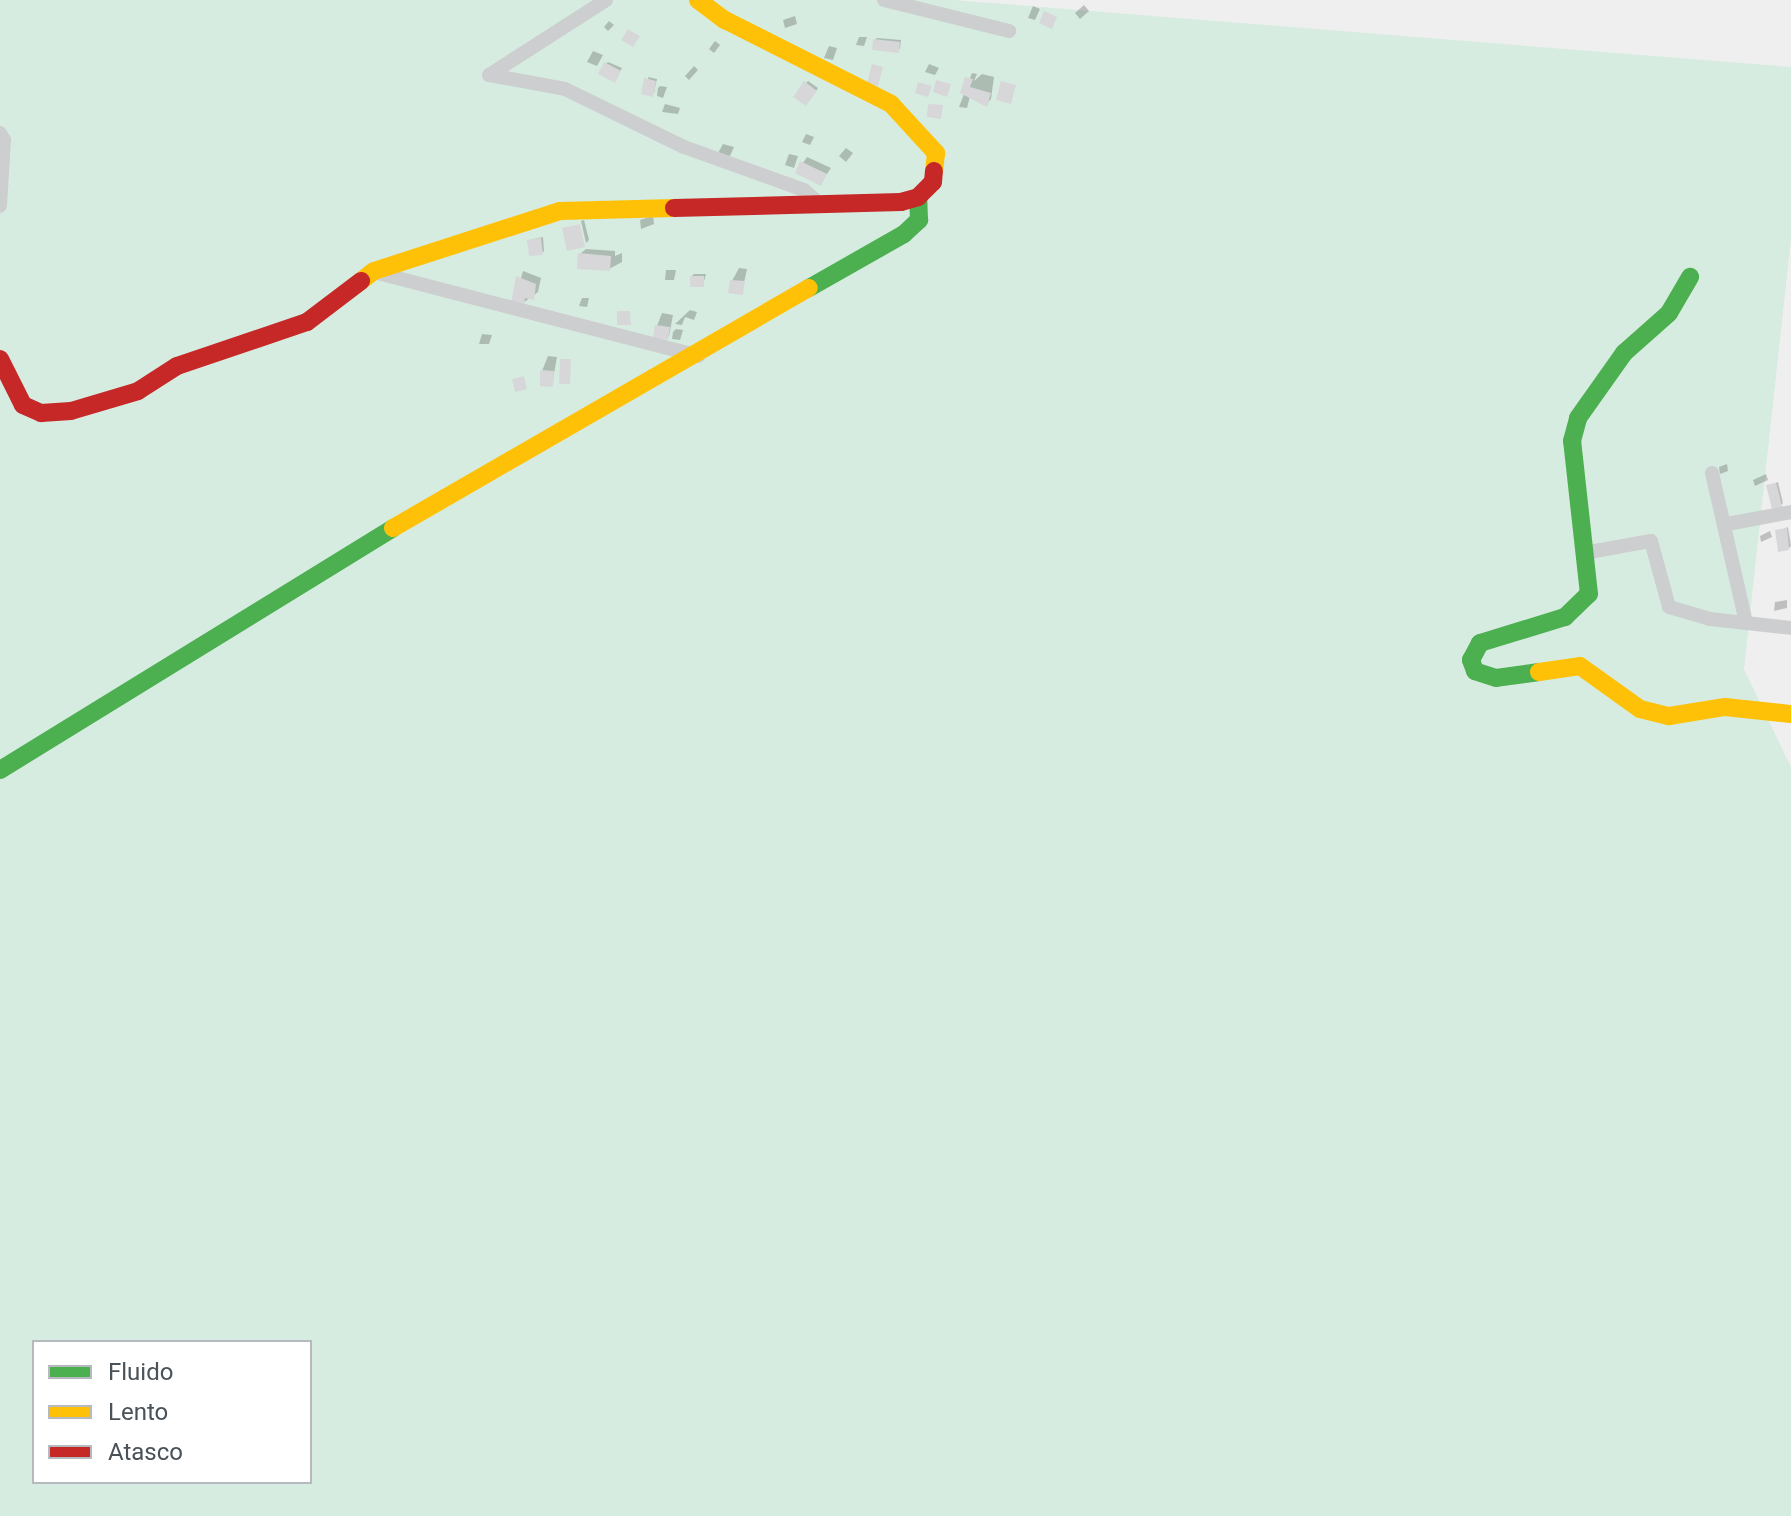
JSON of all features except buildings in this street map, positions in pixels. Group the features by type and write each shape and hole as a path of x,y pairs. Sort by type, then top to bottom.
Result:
{"street":[{"path":"606,0 489,75 565,89 684,147 804,190 820,204"},
{"path":"0,359 23,405 41,413 71,411 138,391 177,366 307,322 374,271 560,211 820,204 918,197 933,182 936,153 891,104 725,20 698,0"},
{"path":"884,0 1009,31"},
{"path":"0,133 0,206"},
{"path":"0,770 293,586 698,356 904,234 919,220 918,197"},
{"path":"374,271 698,356"},
{"path":"1690,277 1669,313 1624,353 1578,418 1572,441 1589,594 1581,605 1565,617 1480,643 1471,660 1475,671 1496,678 1580,666 1640,709 1669,716 1725,707 1791,714"},
{"path":"1712,473 1727,524 1746,623"},
{"path":"1727,524 1791,512"},
{"path":"1584,553 1651,541 1669,607 1746,623 1791,628"}],"green space":[{"path":"0,0 954,0 1791,67 1791,239 1744,669 1791,767 1791,1516 0,1516"}],"traffic: fast":[{"path":"809,288 904,234 919,220 918,197"},
{"path":"1539,672 1496,678 1475,671 1471,660 1480,643 1565,617 1589,594 1572,441 1578,418 1624,353 1669,313 1690,277"},
{"path":"0,770 393,528"}],"traffic: slow":[{"path":"698,0 725,20 891,104 936,153 934,171"},
{"path":"361,281 374,271 560,211 674,208"},
{"path":"393,528 809,288"},
{"path":"1539,672 1580,666 1640,709 1669,716 1725,707 1791,714"}],"traffic: jam":[{"path":"674,208 901,202 918,197 933,182 934,171"},
{"path":"0,359 23,405 41,413 71,411 138,391 177,366 307,322 361,281"}]}
